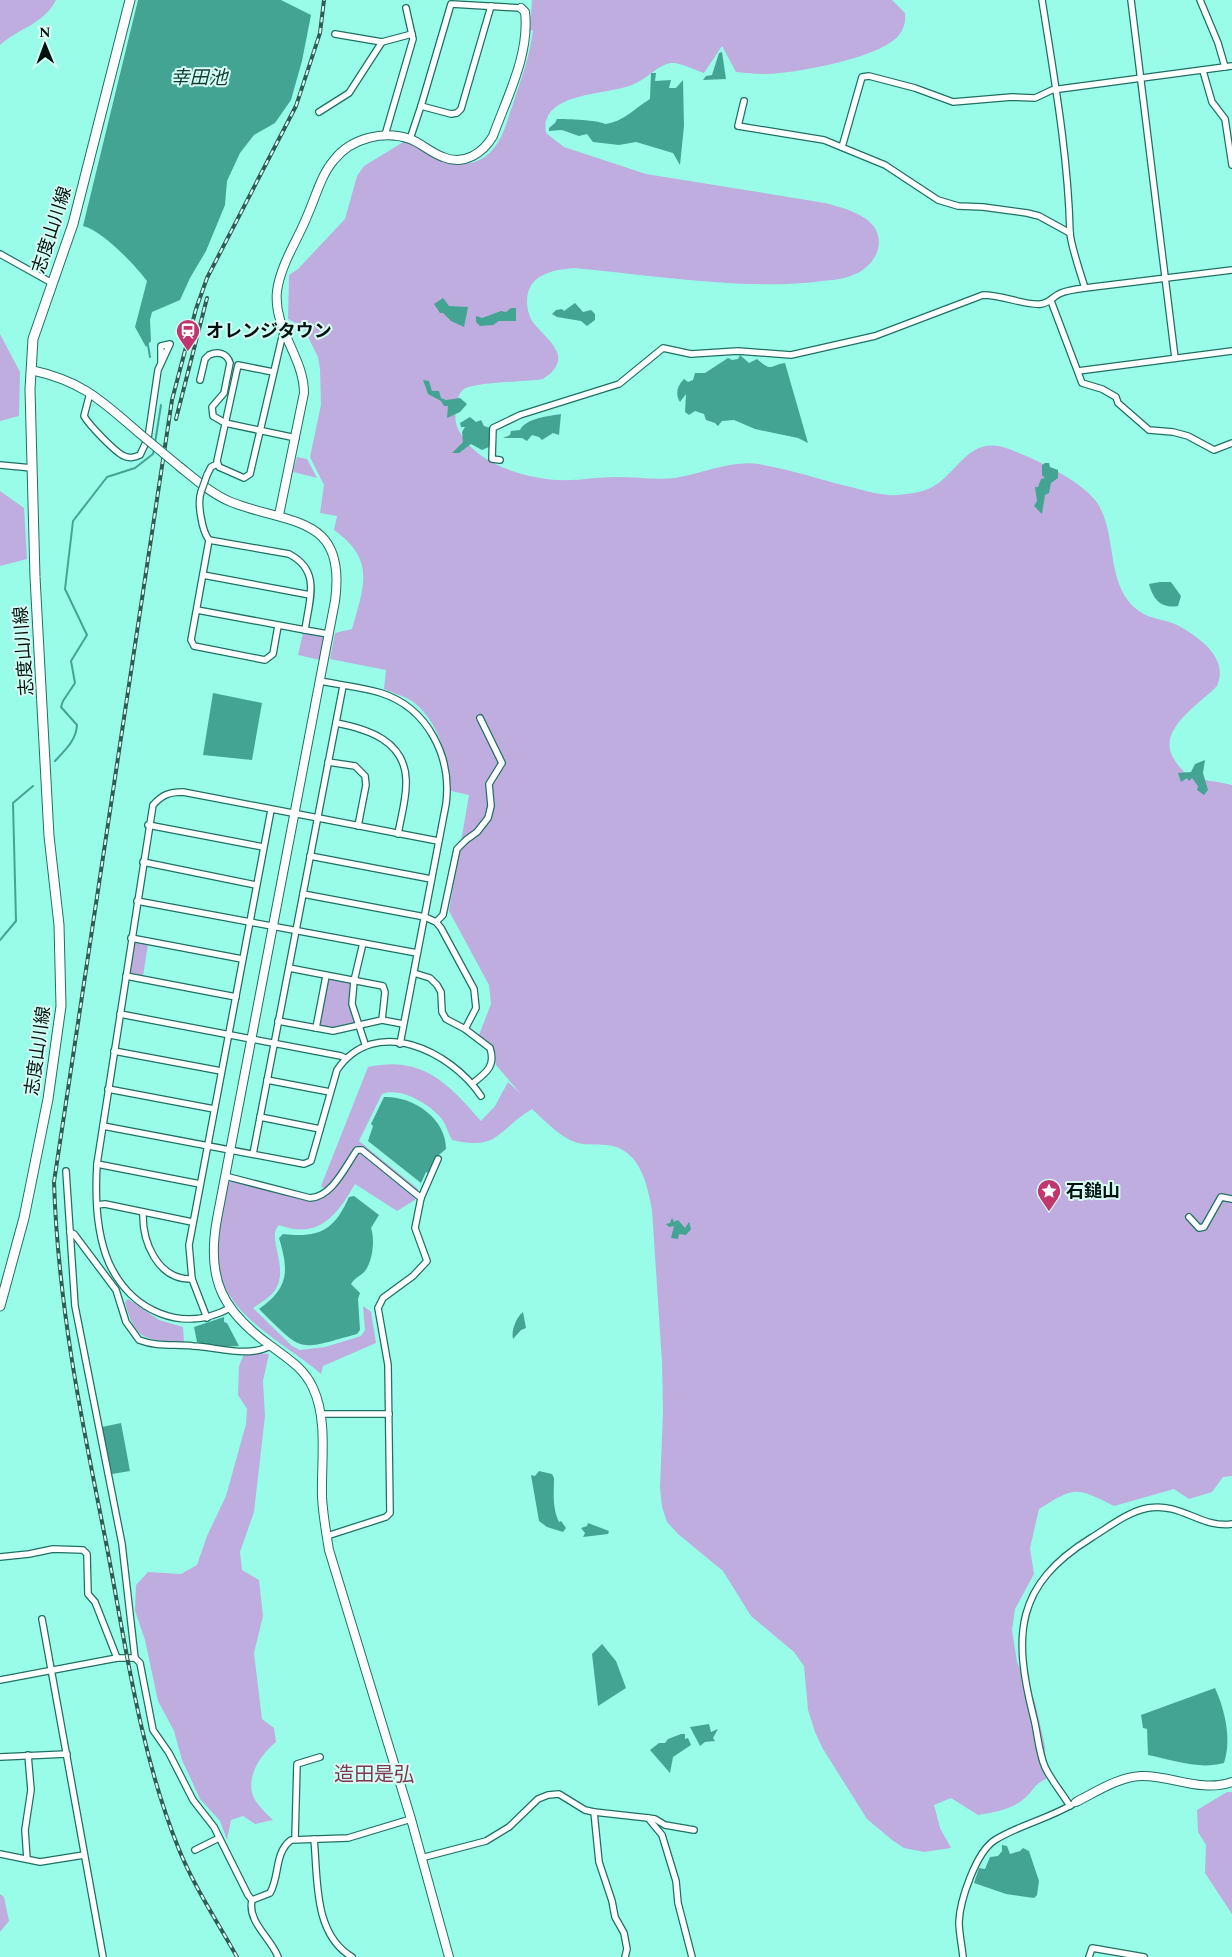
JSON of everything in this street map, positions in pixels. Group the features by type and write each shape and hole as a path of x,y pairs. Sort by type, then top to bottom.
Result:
{"main road":[{"name":"志度山川線","path":"0,1306 24,1218 48,1099 62,1006 59,925 50,836 35,577 31,370 33,339 73,224 130,0"}],"street":[{"path":"1042,0 1057,89 1071,210 1070,233 1084,288"},
{"path":"1131,0 1175,358"},
{"path":"842,146 862,77 869,76 915,88 953,102 1012,97 1035,98 1057,89 1203,71 1229,66 1200,0"},
{"path":"280,516 304,404 304,382 284,334 278,309 277,292 282,273 325,173 334,158 347,148 360,140 385,135 410,139 443,157 453,160 465,159 487,147 493,136 520,60 526,12 521,8 451,4 410,139"},
{"path":"421,106 451,114 458,113 461,109 491,6"},
{"path":"385,135 412,34 406,8"},
{"path":"335,34 382,42 412,34"},
{"path":"319,112 349,93 382,42"},
{"path":"1203,71 1212,102 1225,118 1232,165"},
{"path":"744,101 738,126 824,140 885,165 938,200 958,206 983,206 1039,216 1070,233"},
{"path":"0,254 52,283"},
{"path":"500,460 492,460 493,428 520,415 619,384 663,348 691,354 738,351 791,355 875,336 983,295 1000,295 1032,304 1051,302 1061,293 1084,288 1232,270"},
{"path":"1051,302 1082,383 1102,389 1116,397 1118,402 1149,430 1173,432 1206,444 1214,450 1232,443"},
{"path":"217,464 244,478 250,474 273,372 284,334"},
{"path":"1078,370 1232,351"},
{"path":"200,380 205,360 209,355 219,353 229,359 230,363 224,393 212,407 213,416 225,423 296,438"},
{"path":"90,393 84,416 89,424 124,457 133,458 140,455 145,448 148,438 161,361"},
{"path":"217,464 238,365 273,372"},
{"path":"31,370 72,382 90,393 216,494 231,502 302,522 324,540 333,554 337,583 213,1240 213,1258 215,1276 230,1308 239,1320 305,1373 314,1388 320,1414 322,1498 329,1550 411,1819 449,1957"},
{"path":"217,464 211,467 201,492 202,514 206,536 209,540 191,640 194,646 265,660 272,654 278,626"},
{"path":"0,465 32,468"},
{"path":"209,540 290,554 301,560 308,569 311,578 305,630"},
{"path":"203,575 310,595"},
{"path":"197,610 328,634"},
{"path":"320,681 382,693 402,703 417,715 434,737 440,748 447,775 447,791 432,879 400,1044"},
{"path":"253,1154 343,686"},
{"path":"436,922 443,914 458,850 466,840 477,832 488,818 491,806 489,784 502,763 480,718"},
{"path":"336,723 368,730 383,738 396,749 406,780 398,834"},
{"path":"328,762 355,766 366,776 358,826"},
{"path":"230,1308 207,1318 183,1320 169,1317 153,1310 127,1290 108,1262 97,1205 97,1164 148,825 153,805 170,792 183,792 438,841"},
{"path":"207,1318 192,1279 189,1245 271,810"},
{"path":"148,825 263,847"},
{"path":"310,856 432,879"},
{"path":"143,862 256,885"},
{"path":"303,894 425,917 436,922 474,989 476,1008 466,1029"},
{"path":"137,901 417,953"},
{"path":"131,938 242,959"},
{"path":"364,943 354,981 352,1004 357,1026 365,1044"},
{"path":"289,968 383,986 385,992 382,1020"},
{"path":"414,973 430,978 437,985 443,1000 443,1016 466,1029 490,1048 493,1056 492,1064 488,1072 473,1083"},
{"path":"126,976 236,997"},
{"path":"316,1028 326,976"},
{"path":"120,1014 274,1042 345,1058"},
{"path":"278,1021 333,1031 382,1020 403,1024"},
{"path":"103,1126 304,1164 311,1161 337,1070 345,1058 365,1044 379,1042 423,1049 443,1058 473,1083 481,1096"},
{"path":"114,1051 221,1071"},
{"path":"267,1080 330,1092"},
{"path":"108,1089 214,1109"},
{"path":"260,1117 320,1130"},
{"path":"225,1176 310,1198 318,1198 323,1196 330,1188 356,1150 362,1150 421,1198"},
{"path":"327,1536 386,1517 390,1513 386,1348 378,1308 383,1298 413,1276 427,1261 415,1228 421,1198 438,1159"},
{"path":"97,1164 200,1184"},
{"path":"66,1171 75,1306 122,1544 135,1658 140,1663 153,1730 169,1753 194,1800 205,1812 252,1900 250,1906 257,1924 274,1946 278,1957"},
{"path":"1189,1217 1199,1228 1204,1227 1221,1197 1232,1198"},
{"path":"97,1205 105,1204 192,1222"},
{"path":"143,1212 146,1242 152,1254 161,1266 174,1275 192,1279"},
{"path":"70,1232 74,1234 116,1290 126,1322 139,1340 162,1345 192,1345 222,1351 263,1350 270,1346"},
{"path":"320,1414 388,1414"},
{"path":"1073,1804 1046,1769 1040,1754 1024,1670 1021,1639 1025,1616 1037,1589 1050,1570 1069,1552 1129,1514 1147,1508 1165,1507 1182,1511 1207,1522 1224,1525 1232,1524"},
{"path":"0,1557 30,1554 52,1549 83,1550 87,1554 88,1594 95,1602 117,1658"},
{"path":"42,1618 103,1957"},
{"path":"0,1680 117,1658 135,1658"},
{"path":"0,1757 67,1754"},
{"path":"27,1859 25,1830 31,1790 28,1755"},
{"path":"294,1839 297,1764 320,1757"},
{"path":"963,1957 959,1923 961,1910 977,1860 983,1849 996,1840 1122,1780 1139,1776 1208,1786 1232,1782"},
{"path":"421,1858 486,1841 509,1827 538,1799 548,1795 559,1794 585,1810 656,1819 665,1825 694,1830"},
{"path":"594,1812 599,1862 612,1901 615,1917 624,1933 627,1948 625,1957"},
{"path":"648,1818 662,1835 676,1880 678,1903 692,1957"},
{"path":"252,1900 270,1893 276,1882 277,1864 285,1844 294,1839 348,1838 411,1819"},
{"path":"195,1850 219,1838"},
{"path":"314,1839 322,1920 342,1950 352,1957"},
{"path":"0,1854 40,1862 84,1856"},
{"path":"1089,1957 1092,1948 1144,1957"}],"shaded area":[{"path":"0,0 56,0 45,15 0,45"},
{"path":"532,0 892,0 905,13 904,25 899,35 875,51 837,63 797,71 767,74 736,72 722,46 704,73 688,66 666,64 634,84 564,102 553,109 547,119 546,133 564,147 646,174 825,203 844,208 870,222 879,238 878,249 872,261 857,273 844,278 815,282 786,284 726,283 574,268 557,270 542,276 531,286 528,293 528,310 532,321 556,351 558,363 552,372 543,379 479,385 464,389 460,393 456,406 456,424 465,441 475,451 487,460 515,472 544,479 675,478 748,463 781,469 868,492 898,495 922,491 934,486 967,456 984,446 1009,449 1058,472 1091,495 1104,517 1116,575 1128,601 1144,614 1179,626 1195,636 1210,650 1219,666 1220,676 1217,686 1182,718 1170,738 1170,748 1174,759 1187,774 1203,780 1232,785 1232,1476 1223,1477 1212,1492 1189,1499 1174,1489 1114,1506 1091,1495 1076,1492 1061,1496 1039,1509 1030,1548 1034,1574 1015,1609 1012,1630 1017,1662 1035,1702 1045,1746 1046,1779 1036,1785 1021,1801 997,1811 978,1815 951,1798 934,1805 940,1828 951,1848 924,1852 904,1848 867,1819 823,1749 815,1732 808,1710 804,1666 794,1652 751,1616 723,1571 678,1534 667,1522 662,1507 660,1488 663,1411 662,1362 652,1210 648,1189 640,1169 627,1153 607,1145 576,1143 556,1131 532,1109 488,1141 467,1143 452,1140 441,1118 422,1102 398,1093 389,1092 382,1094 359,1141 418,1189 415,1200 397,1211 355,1184 334,1215 316,1227 293,1229 279,1225 275,1238 280,1265 278,1285 270,1296 253,1308 292,1346 300,1350 325,1347 361,1336 365,1330 363,1306 371,1312 376,1343 323,1366 321,1374 270,1336 239,1308 227,1291 220,1273 217,1243 228,1183 232,1180 311,1201 323,1198 330,1192 321,1186 368,1067 387,1064 404,1065 432,1075 457,1095 481,1121 495,1106 508,1082 520,1093 496,1065 495,1054 491,1046 479,1035 491,1004 489,985 449,911 469,795 451,791 448,766 436,730 422,710 412,701 384,689 386,670 330,659 335,633 352,629 363,587 363,575 361,563 356,552 334,530 337,516 320,513 324,485 310,457 321,405 320,369 318,357 303,327 288,319 289,275 298,269 345,219 357,176 364,166 405,141 444,160 456,163 469,163 481,160 491,151 504,129 532,40 533,30 530,31"},
{"path":"0,334 20,372 19,416 0,421"},
{"path":"297,457 307,459 317,478 293,472"},
{"path":"0,491 24,508 27,559 0,566"},
{"path":"303,633 325,637 320,660 298,655"},
{"path":"134,941 148,944 143,976 129,973"},
{"path":"329,979 351,983 349,1005 354,1023 335,1028 322,1026 320,1023"},
{"path":"128,1299 159,1320 183,1327 184,1342 161,1341 144,1336 138,1332 133,1325 125,1302"},
{"path":"244,1354 269,1354 263,1381 265,1416 254,1512 240,1552 242,1570 259,1580 263,1616 254,1653 262,1719 274,1728 276,1742 256,1766 251,1788 257,1802 273,1820 255,1824 243,1816 231,1820 227,1840 220,1821 200,1799 182,1760 174,1731 158,1701 145,1640 135,1611 136,1585 148,1572 181,1574 197,1565 207,1536 226,1496 246,1424 247,1409 238,1395 239,1366"},
{"path":"1227,1792 1232,1792 1232,1914 1205,1873 1206,1845 1198,1832 1197,1810"},
{"path":"0,1894 4,1897 9,1921 0,1932"}],"water":[{"name":"幸田池","path":"138,0 281,0 311,15 302,61 291,100 275,123 254,135 240,153 227,181 225,205 206,251 180,300 152,312 150,320 151,341 146,347 135,327 147,281 109,241 100,234 83,226"},
{"path":"722,52 726,79 703,80 706,76 712,75 719,53"},
{"path":"651,73 656,73 655,81 671,80 669,88 676,88 683,80 684,126 680,165 673,153 636,142 619,145 593,142 587,134 579,136 562,130 549,131 549,128 557,119 605,124 623,118 650,99"},
{"path":"443,298 449,306 468,307 464,327 451,321 443,313 440,313 434,304"},
{"path":"575,303 583,312 591,310 595,314 595,320 587,326 581,321 557,317 552,314 556,310 562,309 564,311"},
{"path":"511,308 516,308 516,321 499,321 493,325 480,326 476,322 476,316 482,318 501,311 506,312"},
{"path":"740,355 749,363 757,359 769,367 785,363 808,443 798,438 755,429 734,420 722,421 718,426 706,420 704,414 695,411 689,415 685,412 686,394 680,402 677,393 678,387 684,379 688,382 693,380 695,373 705,373 728,358 732,360 738,359"},
{"path":"423,380 429,381 432,391 439,391 441,398 446,400 460,398 467,404 460,412 447,418 448,406 444,406 441,401 428,394"},
{"path":"561,414 559,435 553,433 542,440 532,435 527,441 522,438 503,438 510,435 511,431 520,430 532,420"},
{"path":"470,417 476,422 481,420 484,426 490,428 489,447 482,450 471,444 459,453 452,453 463,442 462,432 465,427 461,427 460,423"},
{"path":"1049,463 1050,467 1058,470 1058,478 1051,483 1049,493 1045,495 1042,514 1034,506 1037,501 1035,487 1038,487 1041,479 1045,478 1042,475 1042,465"},
{"path":"1171,582 1181,596 1178,606 1167,606 1155,598 1149,584"},
{"path":"213,693 262,703 252,760 203,755"},
{"path":"1205,760 1203,773 1208,790 1204,795 1197,790 1198,786 1192,778 1189,781 1187,778 1181,782 1178,773 1191,772 1195,764"},
{"path":"384,1097 406,1100 426,1111 434,1119 445,1138 446,1149 434,1159 421,1183 368,1141 373,1126 371,1124"},
{"path":"354,1196 379,1215 371,1228 373,1244 368,1267 351,1284 360,1293 358,1299 360,1330 357,1334 311,1345 294,1341 259,1309 276,1294 284,1278 284,1260 279,1238 283,1234 306,1235 324,1230 337,1218 349,1197"},
{"path":"672,1218 674,1222 678,1220 685,1228 689,1222 691,1229 686,1235 679,1234 678,1239 671,1238 674,1226 669,1227 666,1224 670,1223"},
{"path":"523,1312 526,1328 521,1330 513,1339 515,1324"},
{"path":"224,1317 224,1322 227,1323 239,1346 221,1347 197,1342 194,1327"},
{"path":"121,1423 130,1471 112,1474 102,1427"},
{"path":"539,1471 552,1474 554,1478 554,1506 559,1522 561,1521 566,1528 563,1532 547,1527 539,1521 531,1475 535,1476"},
{"path":"588,1523 609,1531 608,1534 583,1537 585,1533 581,1528 587,1526"},
{"path":"602,1644 616,1661 626,1688 598,1706 592,1654"},
{"path":"1215,1688 1222,1706 1226,1725 1227,1745 1224,1763 1196,1765 1148,1755 1147,1729 1143,1728 1141,1715"},
{"path":"709,1724 711,1732 718,1729 713,1738 715,1741 705,1742 700,1746 690,1727"},
{"path":"685,1734 685,1739 688,1738 691,1745 673,1757 670,1773 650,1750 659,1743 665,1743 668,1739"},
{"path":"1002,1845 1007,1846 1010,1854 1023,1848 1029,1851 1039,1881 1037,1895 1034,1898 1006,1894 974,1883 979,1868 985,1869 990,1857 998,1856 1002,1851"}],"waterway":[{"path":"148,345 150,357"},
{"path":"155,443 161,405"},
{"path":"55,761 75,736 77,725 61,707 75,683 71,661 87,635 65,589 73,521 107,477 135,468 153,454 154,450"},
{"path":"0,940 16,921 13,803 33,786"}],"railway":[{"path":"237,1957 198,1889 178,1847 164,1810 143,1733 87,1448 72,1361 60,1272 54,1182 172,400 196,309 207,278 296,106 320,33 324,0"},
{"path":"176,419 207,298"}],"place":[{"name":"オレンジタウン","path":"188,352"},
{"name":"石鎚山","path":"1049,1212"}],"district":[{"name":"造田是弘","path":"374,1775"}]}
